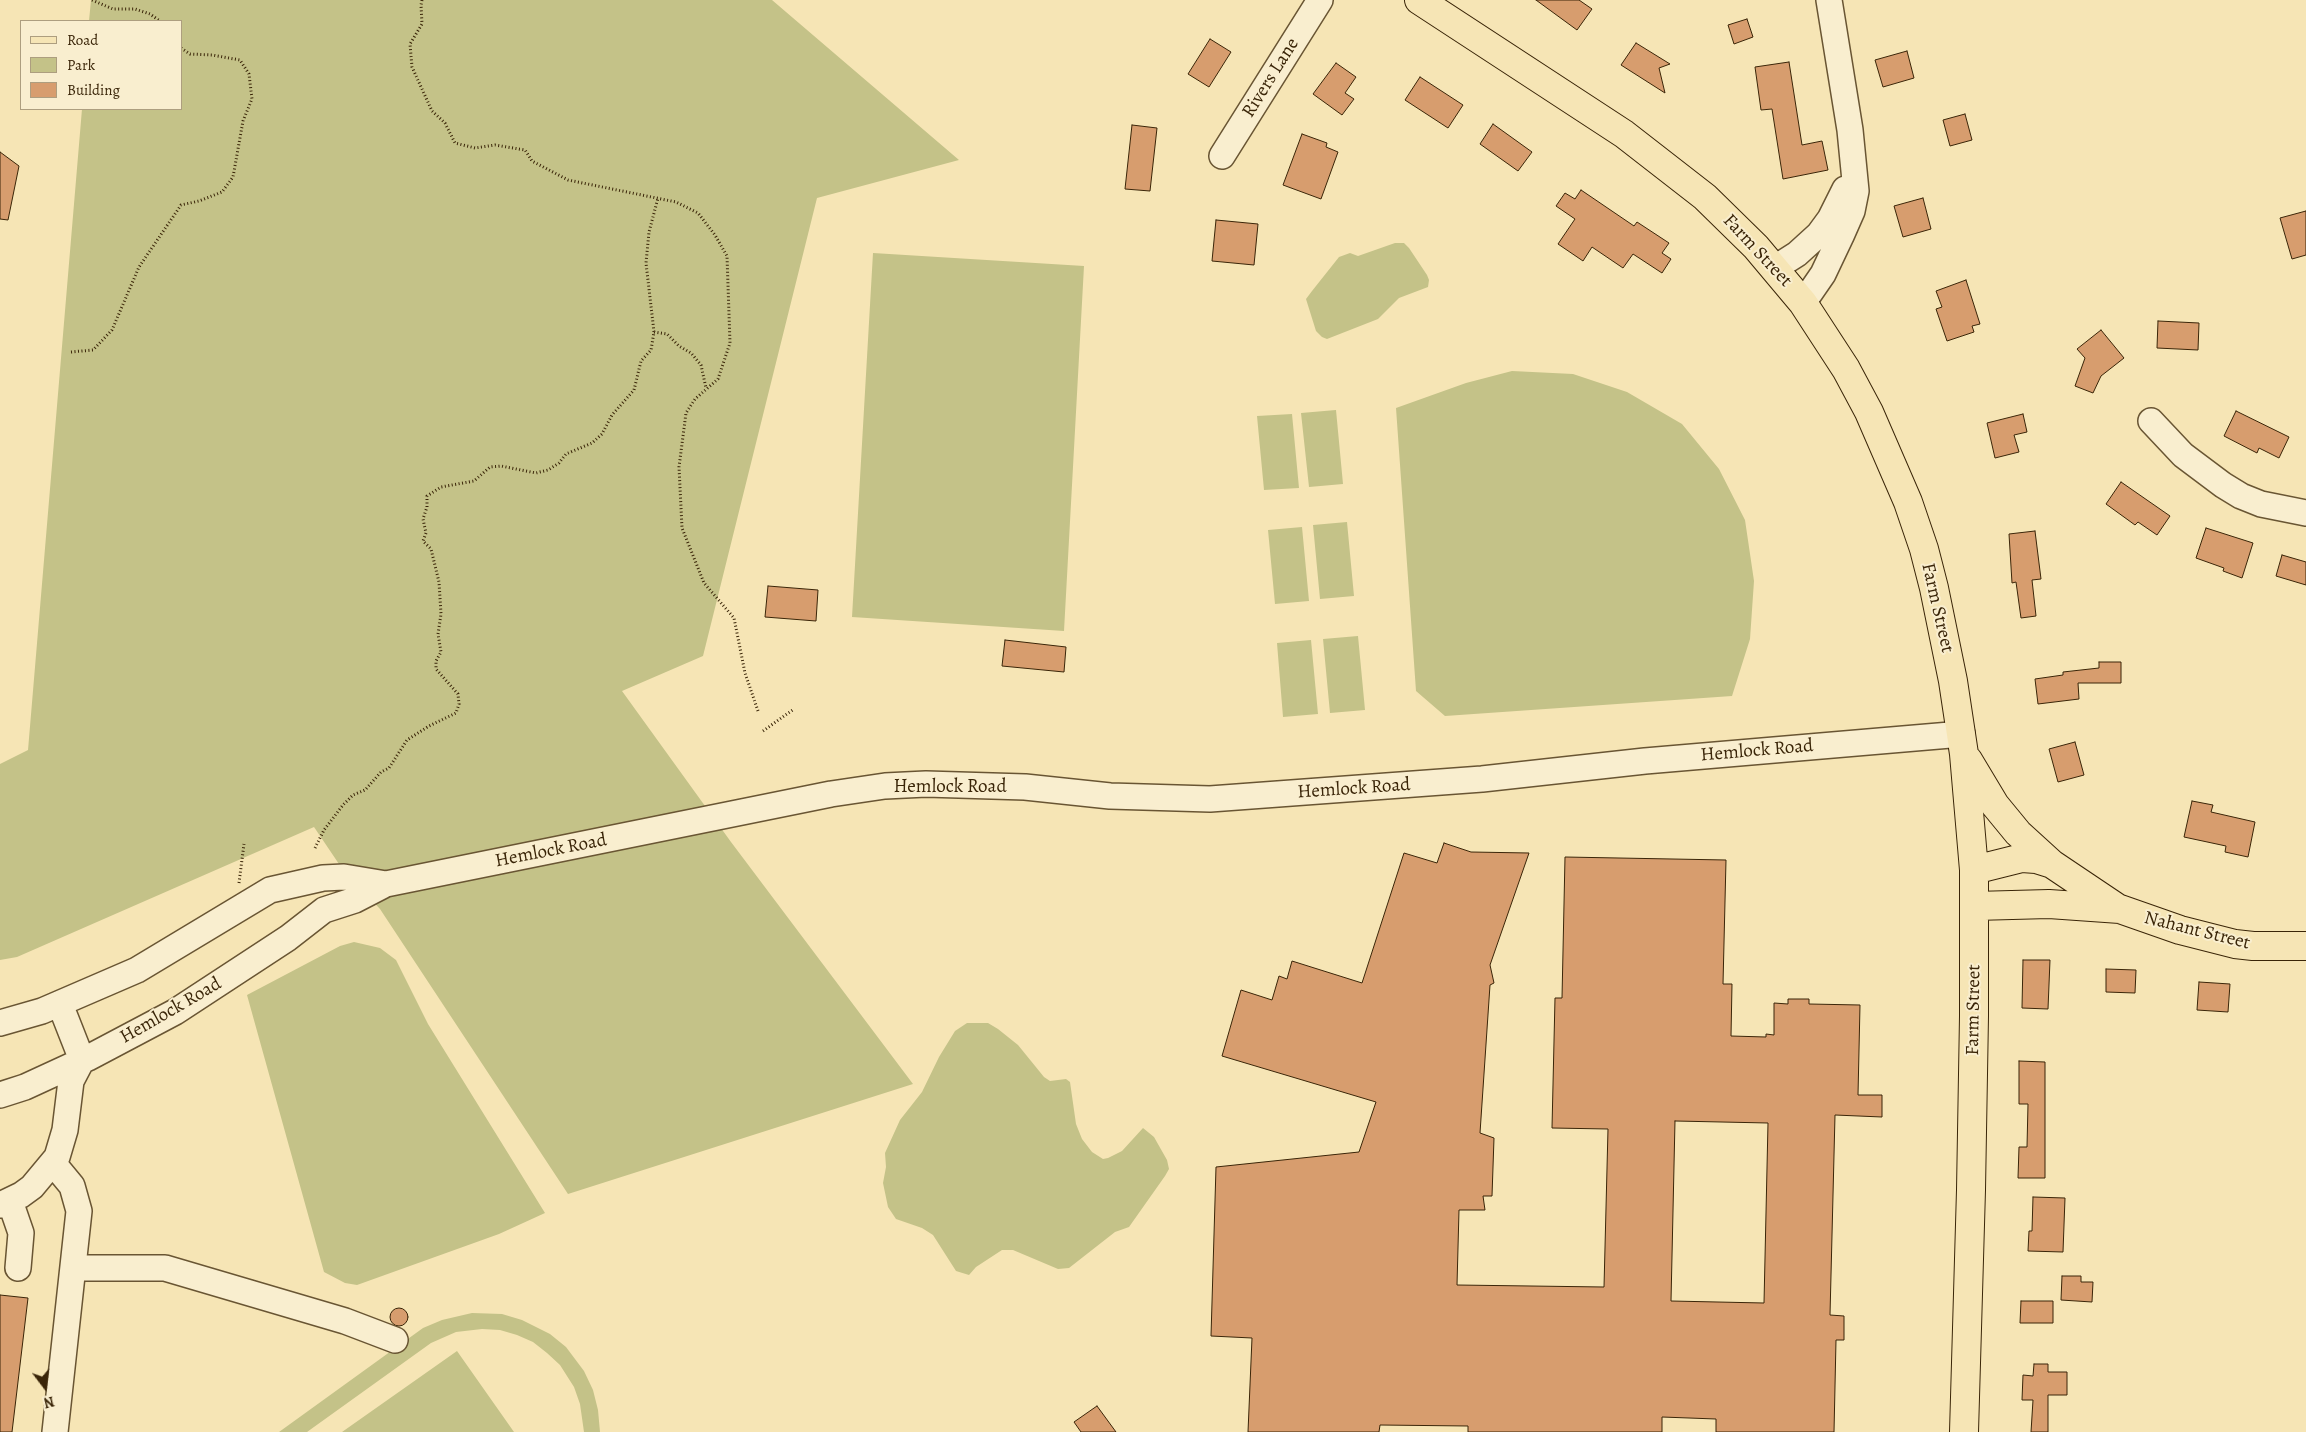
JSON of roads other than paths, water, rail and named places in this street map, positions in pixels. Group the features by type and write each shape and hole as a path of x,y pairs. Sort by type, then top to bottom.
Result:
{"main road":[{"name":"Farm Street","path":"1419,0 1624,134 1674,171 1710,202 1775,268 1803,303 1846,369 1869,412 1908,502 1924,549 1934,588 1963,744 1974,870 1972,1190 1964,1432"},
{"name":"Nahant Street","path":"1963,744 1995,805 2018,833 2052,864 2120,909 2180,930 2235,944 2306,946"},
{"path":"1974,870 2022,858 2036,859 2052,864"},
{"name":"Nahant Street","path":"1975,906 2049,904 2120,909"}],"street":[{"name":"Rivers Lane","path":"1222,156 1320,0"},
{"path":"1803,303 1823,274 1852,211 1856,191 1842,72 1829,0"},
{"path":"1775,268 1806,247 1830,219 1843,194 1852,160"},
{"path":"2151,421 2183,455 2241,496 2261,504 2306,513"},
{"name":"Hemlock Road","path":"0,1095 25,1087 82,1060 183,1007 280,943 324,910 355,900 386,884 804,800 885,786 956,784 1110,796 1210,799 1482,779 1645,761 1963,744"},
{"path":"0,1024 21,1019 60,1004 137,970 270,890 323,878 344,877 386,884"},
{"path":"18,1268 21,1233 5,1203 32,1186 57,1157 64,1130 71,1081 82,1060 60,1004"},
{"path":"53,1162 68,1180 78,1202 74,1268 55,1432"},
{"path":"74,1268 165,1268 345,1321 395,1340"}]}
